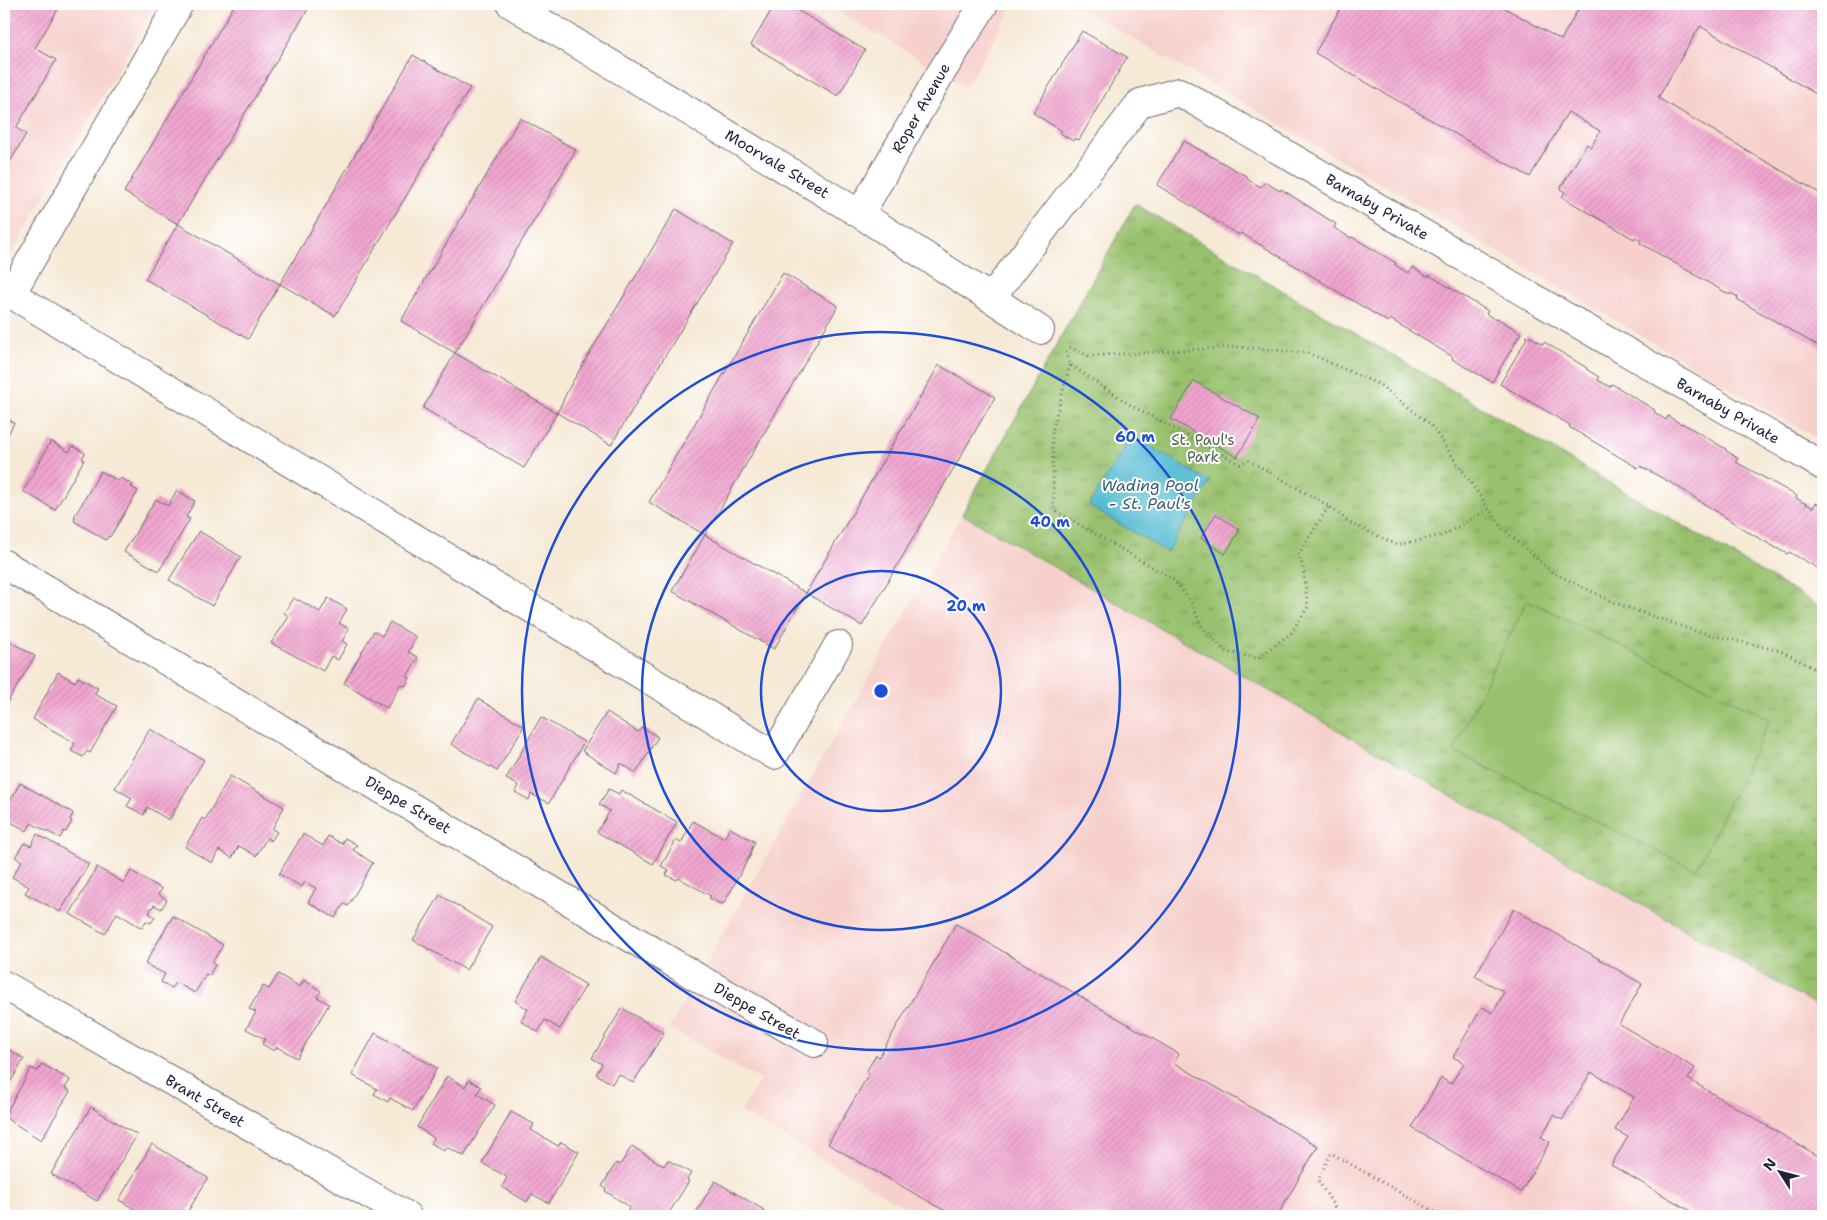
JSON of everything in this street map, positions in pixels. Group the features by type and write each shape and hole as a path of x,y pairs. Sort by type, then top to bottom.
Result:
{"street":[{"path":"180,4 11,294 774,755 838,645"},
{"name":"Moorvale Street","path":"512,4 860,214 1040,330"},
{"name":"Roper Avenue","path":"860,214 939,76 984,4"},
{"name":"Barnaby Private","path":"991,298 1140,103 1179,92 1823,466"},
{"name":"Dieppe Street","path":"4,564 700,979 814,1043"},
{"name":"Brant Street","path":"4,985 407,1216"}],"path":[{"path":"1329,506 1298,555 1303,567 1308,607 1291,633 1258,658 1226,652 1202,627 1191,602 1173,579 1054,510 1052,431 1070,365 1064,344 1088,356 1237,347 1308,353 1380,385 1430,424 1503,529 1552,572 1615,603 1694,631 1781,651 1823,674"},
{"path":"1070,365 1132,406 1240,464 1248,460 1329,506 1350,523 1396,545 1444,535 1489,509"},
{"path":"1340,1216 1318,1180 1331,1152 1442,1216"}],"shaded area":[{"path":"4,4 155,4 4,268"},
{"path":"826,4 1014,4 966,87"},
{"path":"1074,4 1823,4 1823,442"},
{"path":"962,514 1823,1009 1823,1216 920,1216 741,1112 760,1080 669,1028"}],"green space":[{"name":"St. Paul's Park","path":"1135,204 1823,608 1823,1009 962,514"},
{"path":"1527,600 1770,719 1696,870 1453,751"}],"water":[{"name":"Wading Pool - St. Paul's","path":"1132,435 1210,482 1167,552 1089,506"}],"building":[{"path":"4,4 61,4 35,48 56,60 16,128 26,134 4,173"},
{"path":"235,4 311,4 178,224 124,192"},
{"path":"775,4 787,4 865,50 838,96 751,45"},
{"path":"1343,4 1498,4 1561,40 1581,4 1823,4 1823,98 1700,26 1658,98 1823,195 1823,349 1737,299 1738,297 1731,293 1730,295 1640,243 1641,241 1635,237 1634,239 1562,197 1565,192 1560,189 1587,144 1591,147 1600,131 1568,112 1530,177 1315,53"},
{"path":"1082,31 1127,57 1079,140 1075,138 1073,141 1060,133 1062,131 1033,113"},
{"path":"413,55 470,88 335,316 280,284"},
{"path":"520,118 576,150 455,353 401,321"},
{"path":"1184,141 1248,177 1247,179 1261,187 1265,182 1280,191 1281,189 1336,224 1334,228 1396,263 1395,265 1408,273 1412,267 1428,277 1429,275 1488,311 1486,314 1496,320 1497,318 1521,333 1492,382 1390,319 1388,322 1241,233 1239,235 1157,185"},
{"path":"676,209 733,244 611,445 557,413 570,386"},
{"path":"178,224 280,284 248,339 145,279"},
{"path":"783,273 838,306 705,535 649,502"},
{"path":"1527,335 1543,344 1544,342 1587,368 1599,377 1598,380 1610,387 1612,384 1655,410 1654,412 1666,420 1668,416 1726,449 1738,458 1736,462 1797,496 1796,498 1813,508 1816,503 1823,507 1823,571 1789,552 1787,554 1748,532 1675,485 1640,466 1638,468 1500,384"},
{"path":"455,353 557,413 524,468 423,408"},
{"path":"939,365 995,397 862,626 806,593"},
{"path":"1194,381 1260,419 1237,457 1171,419"},
{"path":"4,416 14,423 4,442"},
{"path":"51,441 69,452 73,446 85,453 82,459 84,460 55,510 23,491"},
{"path":"101,471 118,481 121,478 133,485 131,487 138,491 110,537 108,536 106,540 74,521 76,518 74,517"},
{"path":"177,490 195,501 186,517 190,519 159,571 124,552 156,499 168,506"},
{"path":"1216,514 1240,530 1225,554 1201,538"},
{"path":"199,531 241,557 212,606 169,580"},
{"path":"705,535 806,593 774,649 672,591"},
{"path":"293,598 320,612 328,598 347,609 339,623 349,629 342,641 347,644 338,660 331,656 323,671 271,643 289,617 284,613"},
{"path":"390,622 416,637 408,652 418,657 407,677 410,678 405,686 401,684 387,708 344,683 374,631 382,636"},
{"path":"4,638 35,656 4,708"},
{"path":"58,672 75,682 78,677 98,688 94,694 117,706 90,753 87,751 83,757 71,751 75,743 33,719"},
{"path":"478,699 524,726 497,771 451,744"},
{"path":"607,712 638,732 642,727 658,737 636,773 621,763 616,773 582,751"},
{"path":"541,717 584,742 549,803 531,794 529,800 515,792 518,785 506,779"},
{"path":"150,729 204,760 169,820 147,807 144,815 127,806 132,798 115,788"},
{"path":"230,776 284,807 272,829 277,832 271,841 267,838 256,856 239,846 232,858 219,850 212,863 185,847 202,818 205,820"},
{"path":"20,783 73,813 70,820 72,821 60,838 31,823 27,831 4,818 4,812"},
{"path":"609,789 619,794 621,790 677,822 653,864 597,832 610,811 599,804"},
{"path":"693,821 724,838 730,828 755,842 751,854 724,903 721,904 709,898 711,896 679,878 677,880 666,875 669,870 661,866 676,840 681,843"},
{"path":"37,834 89,864 60,912 25,893 29,887 12,877 22,861 15,857 24,843 31,846"},
{"path":"303,834 323,846 328,836 342,844 345,838 357,845 353,850 373,863 348,906 344,904 335,918 308,902 316,888 305,882 302,887 279,874"},
{"path":"97,867 124,883 131,871 162,889 158,894 167,900 161,909 154,905 149,913 155,917 151,923 146,921 142,928 117,913 105,934 70,914"},
{"path":"440,895 492,927 466,970 413,940"},
{"path":"1514,909 1642,984 1619,1024 1695,1068 1688,1079 1823,1159 1823,1216 1699,1216 1611,1165 1628,1137 1615,1130 1634,1097 1591,1072 1562,1120 1554,1115 1541,1137 1550,1142 1521,1192 1412,1128 1441,1078 1451,1084 1464,1063 1453,1057 1482,1007 1493,1013 1504,992 1475,976"},
{"path":"173,916 223,945 212,963 215,965 209,976 206,974 195,993 175,982 172,988 161,982 165,974 145,964"},
{"path":"956,924 1179,1054 1174,1063 1318,1146 1277,1216 954,1216 828,1144 869,1074 866,1072 876,1055 879,1057"},
{"path":"541,957 586,985 560,1029 545,1020 538,1032 521,1021 528,1009 515,1001"},
{"path":"278,974 300,987 304,980 321,991 317,997 329,1004 297,1058 277,1047 274,1051 262,1044 265,1039 246,1029 256,1012 249,1009 263,986 269,989"},
{"path":"622,1008 664,1033 633,1083 618,1074 612,1084 596,1074 602,1064 592,1058"},
{"path":"375,1033 437,1068 413,1111 390,1098 388,1102 374,1094 377,1089 352,1075"},
{"path":"4,1047 24,1059 4,1093"},
{"path":"42,1064 70,1080 65,1088 70,1091 41,1140 4,1117 31,1068 38,1071"},
{"path":"447,1076 465,1087 469,1080 481,1087 477,1094 495,1105 464,1156 446,1147 444,1151 431,1143 434,1138 417,1127"},
{"path":"91,1107 137,1135 97,1201 51,1174"},
{"path":"511,1112 534,1124 531,1130 558,1146 561,1142 579,1152 549,1203 532,1194 527,1202 502,1187 507,1177 482,1163"},
{"path":"152,1144 208,1178 185,1216 146,1216 119,1200"},
{"path":"632,1146 664,1166 668,1160 691,1173 687,1180 689,1181 667,1216 646,1216 642,1214 641,1216 633,1216 627,1212 630,1207 605,1191 606,1189 602,1186 616,1163 620,1165"},
{"path":"715,1181 764,1210 761,1216 694,1216"}]}
